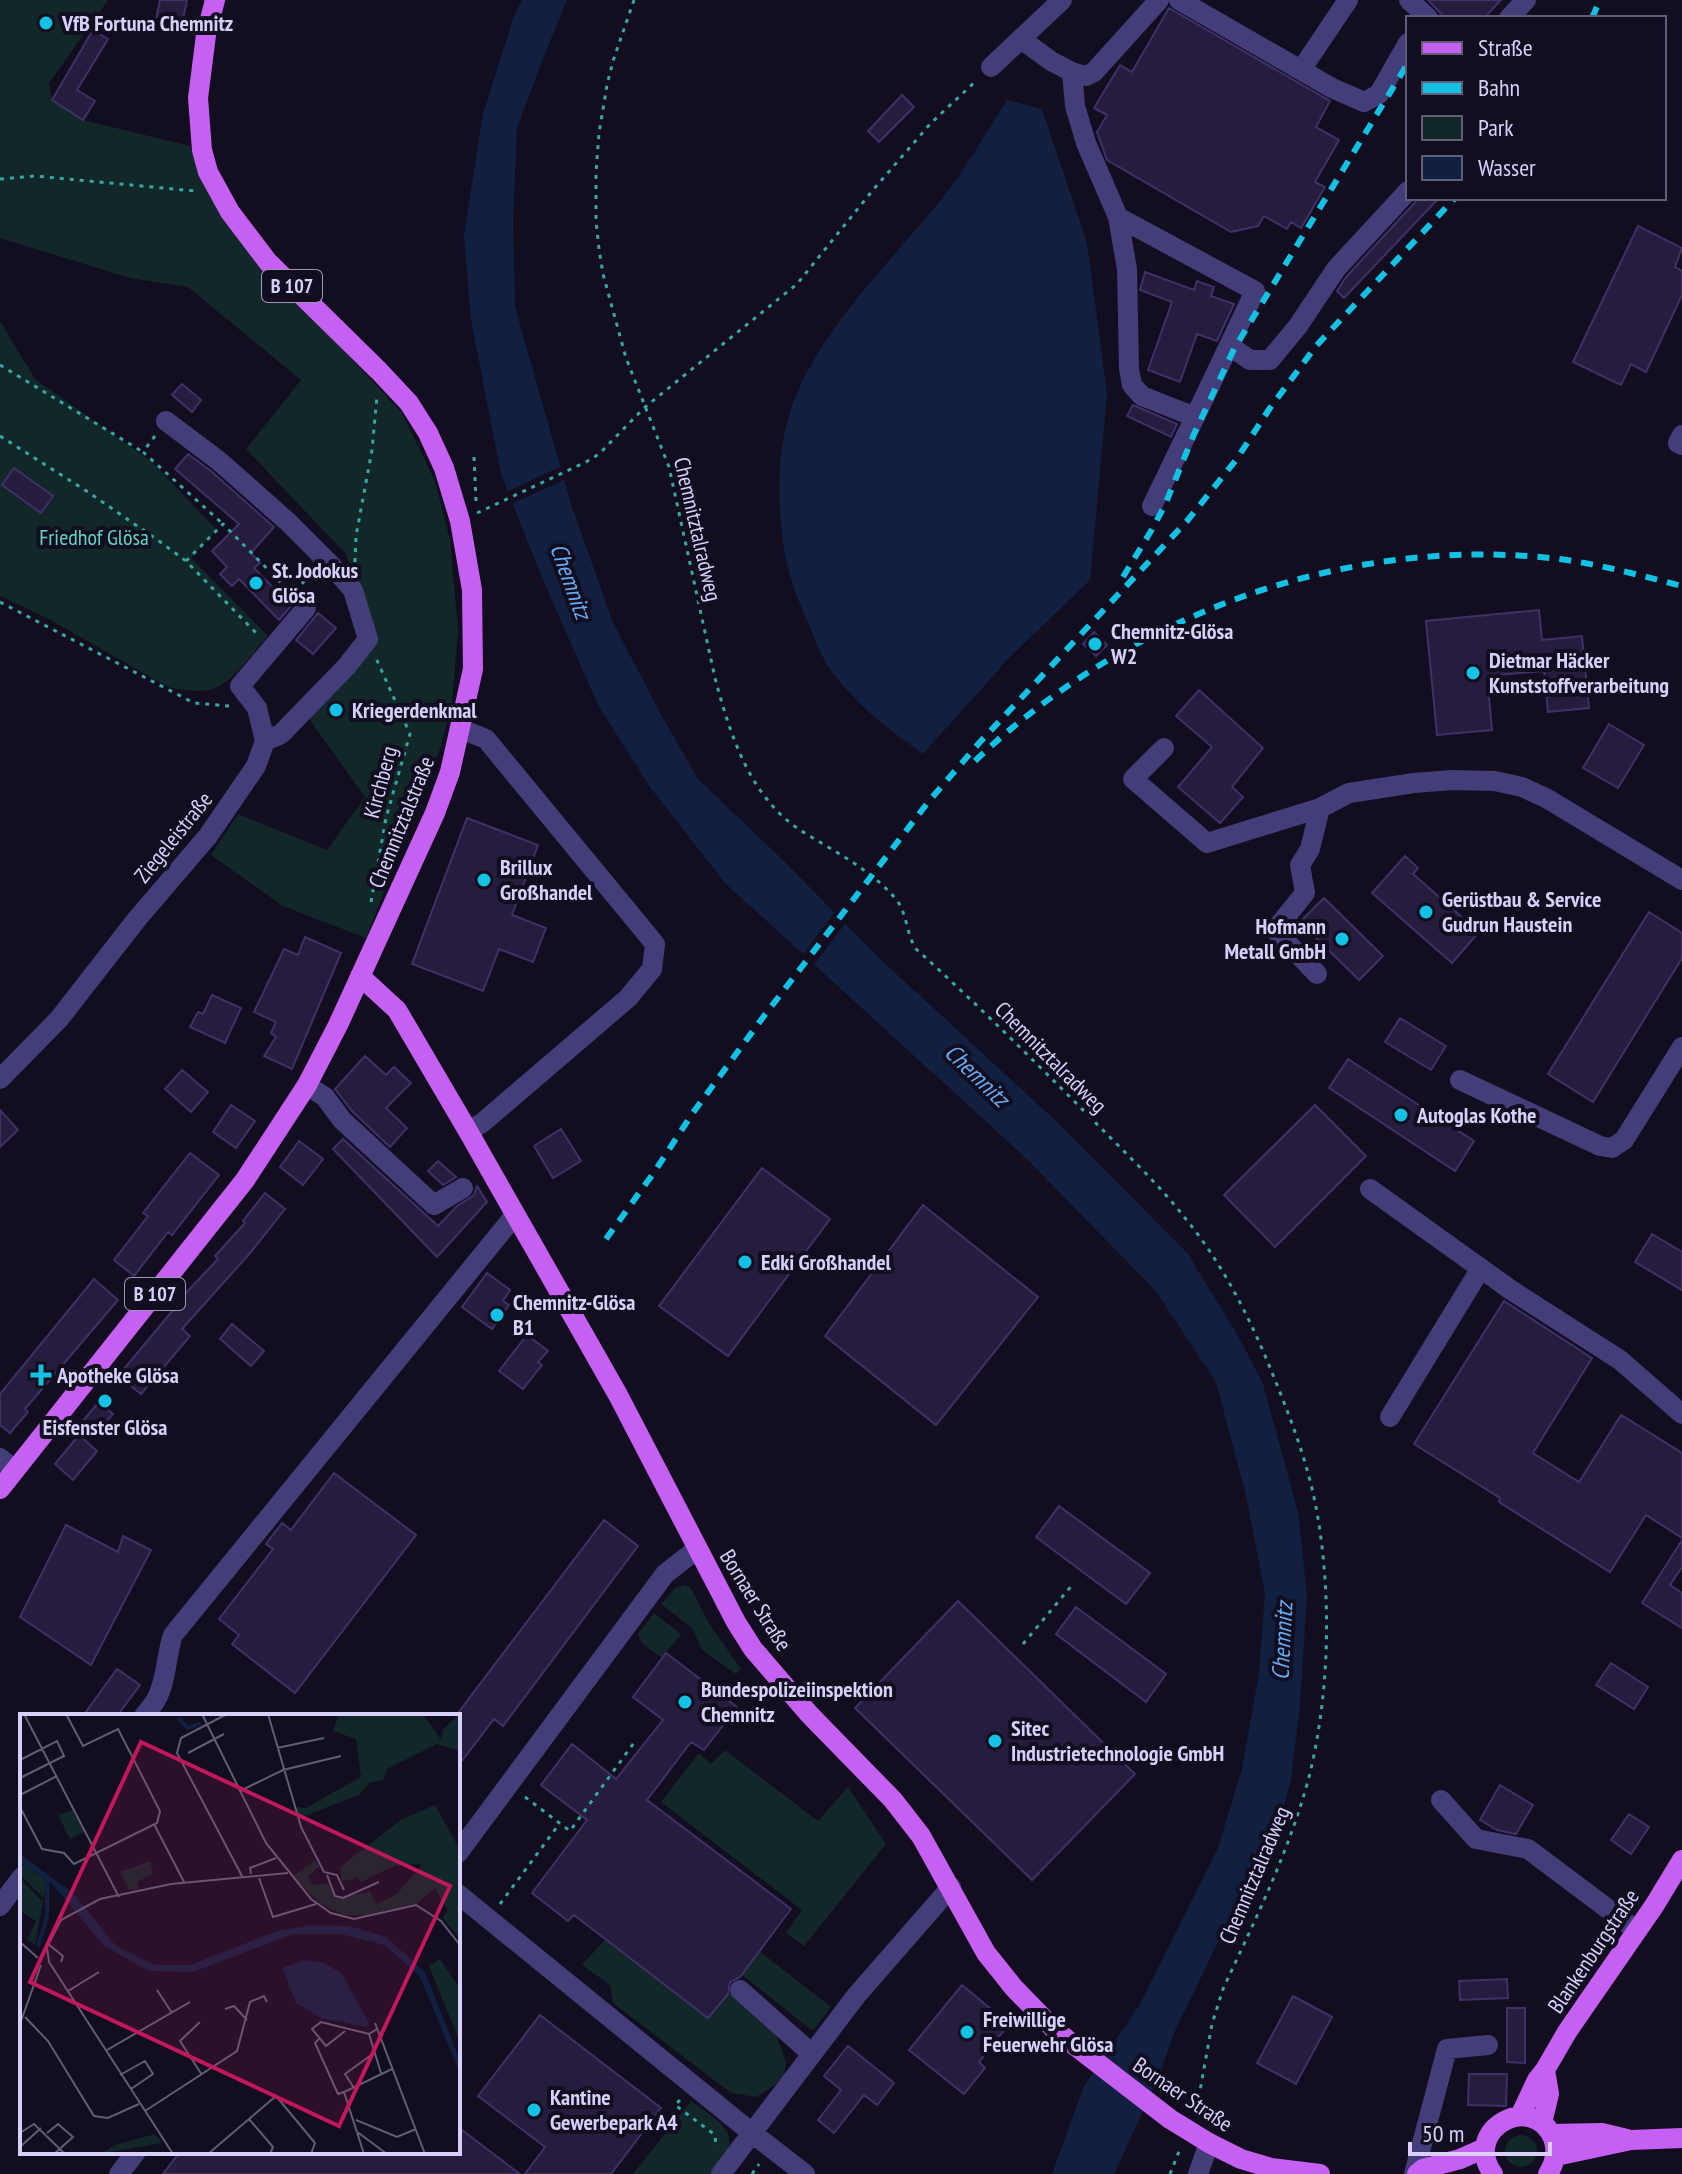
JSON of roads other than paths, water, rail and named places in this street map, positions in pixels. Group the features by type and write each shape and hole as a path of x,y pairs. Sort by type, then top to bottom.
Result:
{"main road":[{"name":"Chemnitztalstraße","path":"0,1489 8,1464 245,1180 307,1085 435,813 450,772 473,669 474,615 469,567 460,521 444,468 428,433 409,403 268,262 230,212 208,172 202,150 198,98 206,35 215,0"},
{"name":"Bornaer Straße","path":"360,976 397,1010 468,1131 618,1395 697,1549 753,1649 809,1714 893,1800 921,1836 986,1953 1000,1971 1039,2015 1188,2131 1241,2159 1271,2168 1320,2174"},
{"name":"Blankenburgstraße","path":"1520,2116 1537,2080 1682,1860"},
{"path":"1545,2070 1549,2094 1546,2129"},
{"path":"1486,2173 1488,2136 1495,2126 1506,2119 1520,2116 1530,2117 1546,2129 1555,2143 1552,2165 1631,2140 1682,2138"},
{"path":"1546,2129 1602,2133 1631,2140"},
{"path":"1416,2174 1485,2148"}],"street":[{"path":"991,67 1062,0"},
{"path":"1021,39 1051,61 1086,76 1094,72 1159,0"},
{"path":"1179,0 1332,88 1364,102 1379,94 1406,47"},
{"path":"1409,0 1424,16"},
{"path":"1511,16 1526,0"},
{"path":"1301,70 1345,1"},
{"path":"1072,72 1075,106 1086,143 1118,217 1127,269 1132,385 1142,396 1195,417"},
{"path":"1230,346 1250,360 1270,360 1298,326 1336,269 1406,193"},
{"path":"1118,217 1255,291 1152,506"},
{"path":"166,421 219,461 288,522 353,590 368,639 347,666 281,734 265,741 257,708 240,686 272,649 299,601"},
{"path":"1682,435 1678,443 1682,445"},
{"path":"461,729 486,739 655,944 652,969 628,998 482,1123 468,1131"},
{"name":"Ziegeleistraße","path":"0,1079 59,1019 137,919 208,836 256,766 265,741"},
{"path":"1164,748 1133,779 1207,843 1320,808 1349,793 1414,783 1495,781 1522,787 1546,798 1682,880"},
{"path":"1317,974 1275,930 1305,893 1300,865 1310,849 1320,808"},
{"path":"1460,1080 1600,1146 1612,1148 1624,1140 1682,1047"},
{"path":"307,1085 325,1097 342,1120 434,1205 463,1188"},
{"path":"1370,1189 1481,1268 1620,1360 1682,1414"},
{"path":"146,1714 157,1699 173,1635 515,1215"},
{"path":"1390,1417 1481,1268"},
{"path":"460,1850 665,1574 697,1549"},
{"path":"1441,1800 1476,1839 1528,1849 1636,1930"},
{"path":"0,1906 20,1880"},
{"path":"725,2169 856,1996 951,1887"},
{"path":"460,1896 805,2174"},
{"path":"740,1990 812,2054"},
{"path":"1416,2174 1447,2049 1488,2045"},
{"path":"1198,2174 1209,2143"},
{"path":"119,2174 134,2154"}],"water":[{"name":"Chemnitz","path":"522,0 567,0 517,128 513,222 515,307 571,504 612,620 698,779 877,956 1058,1123 1188,1254 1241,1341 1263,1384 1298,1512 1307,1595 1300,1705 1291,1779 1275,1841 1218,1942 1174,2033 1159,2076 1114,2174 1052,2174 1084,2086 1140,2004 1218,1848 1242,1769 1259,1673 1265,1594 1246,1495 1216,1382 1155,1290 1027,1159 725,883 650,787 598,705 501,474 471,320 464,235 483,114"},
{"path":"1007,100 1042,109 1087,243 1107,394 1090,580 1009,658 923,754 850,694 818,648 788,568 779,499 782,451 792,405 830,334 949,189"}],"railway":[{"path":"1593,16 1600,0"},
{"path":"1123,577 1165,505 1234,349 1406,66"},
{"path":"606,1239 764,1016 929,801 980,742 1187,521 1236,460 1316,346 1453,200"},
{"path":"975,761 1034,711 1097,667 1165,629 1236,599 1310,576 1386,561 1463,555 1540,557 1611,568 1682,586"}],"place":[{"name":"VfB Fortuna Chemnitz","path":"46,23"},
{"name":"St. Jodokus Glösa","path":"256,583"},
{"name":"Chemnitz-Glösa W2","path":"1095,644"},
{"name":"Dietmar Häcker Kunststoffverarbeitung","path":"1473,673"},
{"name":"Kriegerdenkmal","path":"336,710"},
{"name":"Brillux Großhandel","path":"484,880"},
{"name":"Gerüstbau & Service Gudrun Haustein","path":"1426,912"},
{"name":"Hofmann Metall GmbH","path":"1342,939"},
{"name":"Autoglas Kothe","path":"1401,1115"},
{"name":"Edki Großhandel","path":"745,1262"},
{"name":"Chemnitz-Glösa B1","path":"497,1315"},
{"name":"Apotheke Glösa","path":"41,1375"},
{"name":"Eisfenster Glösa","path":"105,1401"},
{"name":"Bundespolizeiinspektion Chemnitz","path":"685,1702"},
{"name":"Sitec Industrietechnologie GmbH","path":"995,1741"},
{"name":"Freiwillige Feuerwehr Glösa","path":"967,2032"},
{"name":"Kantine Gewerbepark A4","path":"534,2110"}],"park label":[{"name":"Friedhof Glösa","path":"94,537"}]}
